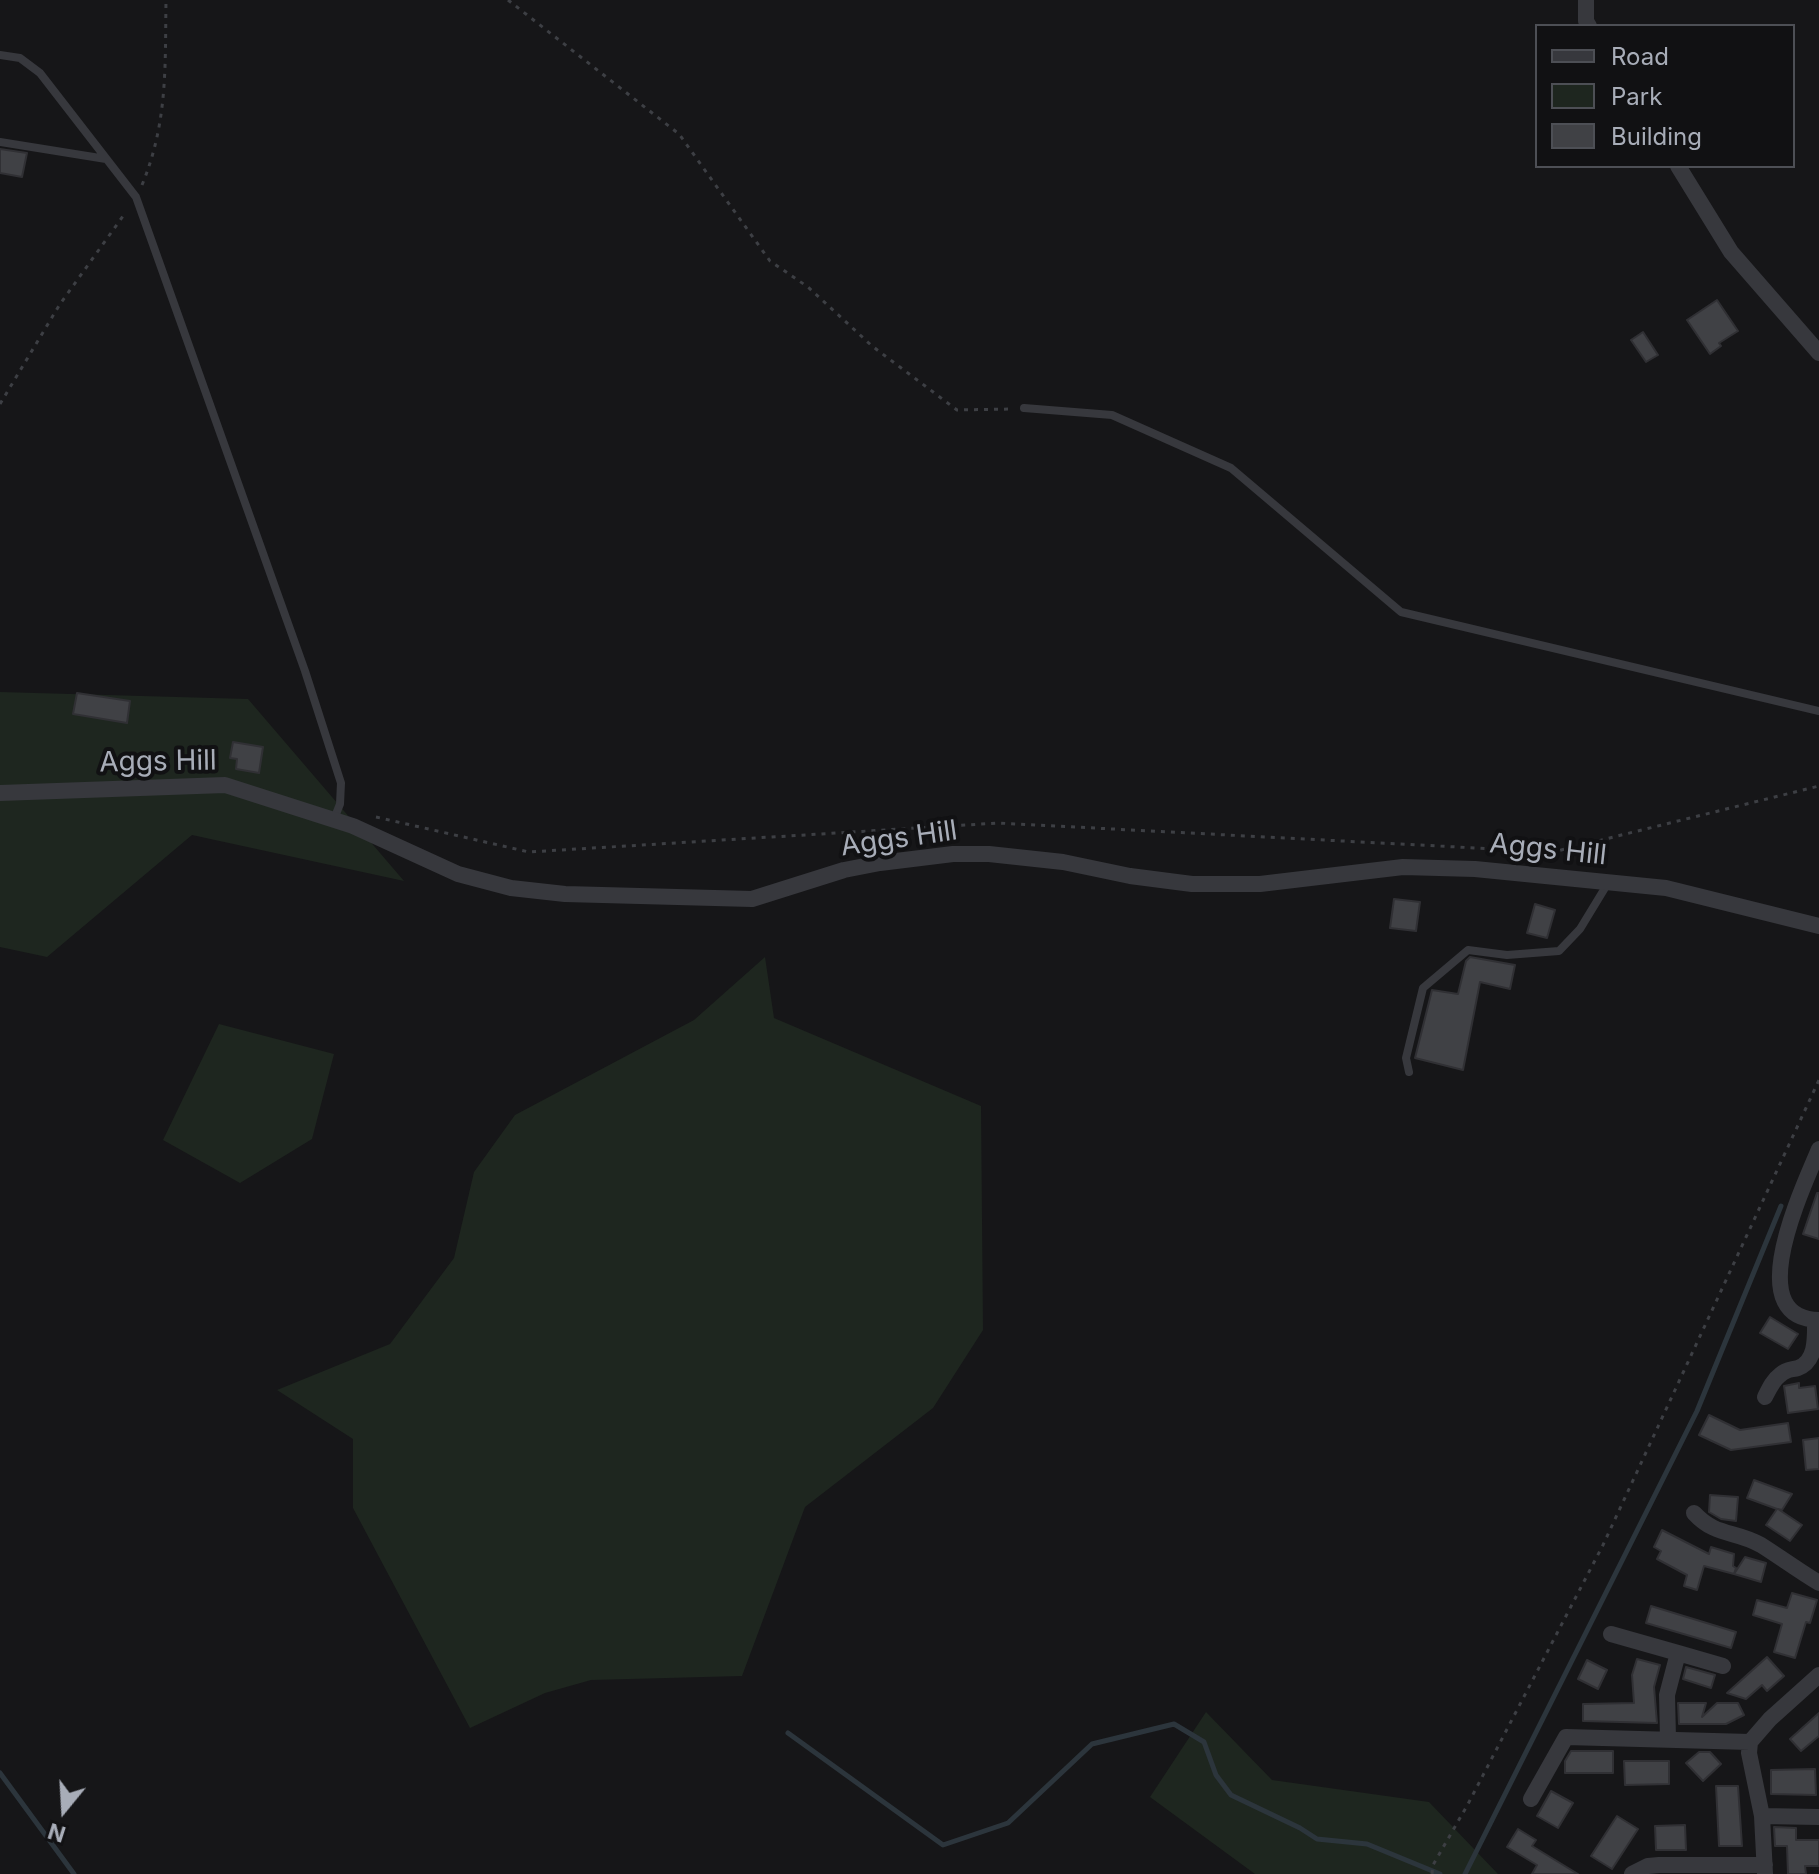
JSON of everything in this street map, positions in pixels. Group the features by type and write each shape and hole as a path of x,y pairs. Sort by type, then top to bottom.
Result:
{"street":[{"path":"1586,0 1588,24"},
{"path":"1679,168 1731,252 1819,353"},
{"name":"Aggs Hill","path":"0,793 225,785 353,826 458,874 511,888 565,894 752,899 844,870 953,854 1026,857 1192,884 1260,884 1367,870 1427,867 1475,869 1666,888 1819,926"},
{"path":"1765,1397 1783,1372 1799,1368 1816,1356 1817,1320 1803,1318 1789,1309 1779,1288 1785,1237 1819,1149"},
{"path":"1694,1513 1705,1525 1759,1544 1819,1583"},
{"path":"1611,1634 1723,1666"},
{"path":"1668,1738 1667,1695 1678,1653"},
{"path":"1632,1874 1648,1866 1659,1865 1765,1869 1762,1816 1749,1753 1750,1742 1770,1719 1819,1675"},
{"path":"1531,1799 1566,1737 1750,1742"},
{"path":"1762,1816 1819,1817"}],"lane":[{"path":"0,55 20,58 31,64 136,197 305,671 341,783 340,804 334,820"},
{"path":"0,142 107,159"},
{"path":"1024,408 1112,415 1231,468 1401,612 1819,711"},
{"path":"1409,1072 1406,1058 1420,997 1430,980 1468,950 1507,955 1559,951 1580,929 1609,882"}],"path":[{"path":"0,404 60,304 136,197 154,156 163,116 166,0"},
{"path":"508,0 679,134 770,261 808,287 872,346 957,410 1024,408"},
{"path":"353,826 365,814 529,852 998,823 1553,852 1819,786"},
{"path":"1432,1874 1433,1865 1603,1545 1819,1080"}],"green space":[{"path":"0,692 248,699 404,881 192,835 47,957 0,947"},
{"path":"765,957 774,1018 981,1106 983,1330 933,1408 805,1507 742,1676 591,1680 545,1693 470,1728 353,1508 353,1439 277,1390 390,1344 454,1258 474,1172 515,1115 694,1020"},
{"path":"219,1024 334,1054 312,1139 240,1183 163,1140"},
{"path":"1206,1712 1272,1780 1429,1802 1498,1874 1255,1874 1150,1797"}],"building":[{"path":"0,149 27,153 22,177 0,173"},
{"path":"1717,300 1738,331 1719,343 1721,346 1710,354 1687,320"},
{"path":"1643,332 1658,355 1646,362 1631,340"},
{"path":"77,693 130,701 127,723 73,714"},
{"path":"233,742 263,747 259,773 236,769 237,759 230,758"},
{"path":"1394,899 1420,902 1416,931 1390,928"},
{"path":"1535,904 1555,910 1547,938 1527,933"},
{"path":"1470,957 1515,965 1510,989 1480,982 1463,1070 1415,1058 1432,990 1458,994 1466,961"},
{"path":"1819,1193 1819,1239 1803,1234"},
{"path":"1770,1317 1798,1334 1788,1349 1760,1333"},
{"path":"1799,1383 1799,1388 1815,1386 1818,1409 1788,1413 1784,1386"},
{"path":"1709,1415 1740,1430 1788,1423 1791,1442 1731,1450 1699,1435"},
{"path":"1819,1438 1819,1469 1806,1470 1803,1440"},
{"path":"1754,1480 1792,1494 1782,1510 1778,1509 1802,1525 1790,1541 1766,1525 1777,1509 1747,1498"},
{"path":"1710,1495 1738,1497 1736,1521 1721,1519 1709,1512"},
{"path":"1662,1530 1709,1554 1711,1547 1734,1554 1734,1574 1704,1566 1697,1590 1684,1586 1687,1575 1657,1559 1661,1551 1654,1547"},
{"path":"1745,1557 1766,1563 1761,1582 1734,1574"},
{"path":"1792,1593 1817,1600 1810,1623 1806,1622 1795,1658 1774,1652 1782,1624 1753,1615 1757,1600 1787,1608"},
{"path":"1651,1606 1736,1632 1731,1648 1646,1623"},
{"path":"1767,1657 1784,1676 1767,1691 1762,1685 1746,1699 1727,1693"},
{"path":"1637,1659 1660,1665 1654,1687 1657,1723 1583,1721 1583,1704 1634,1703 1632,1675"},
{"path":"1587,1660 1607,1670 1598,1689 1578,1679"},
{"path":"1686,1667 1715,1675 1711,1688 1683,1679"},
{"path":"1678,1703 1706,1703 1702,1717 1717,1703 1738,1703 1744,1715 1726,1724 1679,1724"},
{"path":"1819,1713 1819,1736 1801,1751 1790,1739"},
{"path":"1571,1751 1613,1751 1613,1773 1565,1773 1565,1761"},
{"path":"1699,1752 1710,1752 1721,1764 1703,1781 1686,1763"},
{"path":"1624,1761 1669,1761 1669,1784 1625,1785"},
{"path":"1815,1769 1816,1795 1771,1794 1771,1770"},
{"path":"1716,1786 1738,1786 1742,1846 1719,1846"},
{"path":"1551,1791 1573,1803 1558,1828 1537,1816"},
{"path":"1617,1816 1638,1829 1612,1869 1591,1856"},
{"path":"1685,1825 1686,1850 1656,1850 1655,1826"},
{"path":"1774,1827 1796,1828 1796,1840 1819,1840 1819,1866 1805,1866 1806,1874 1788,1874 1787,1846 1775,1846"},
{"path":"1518,1829 1536,1840 1532,1846 1578,1874 1532,1874 1537,1865 1507,1847"}],"waterway":[{"path":"1465,1874 1697,1411 1781,1206"},
{"path":"788,1733 943,1845 1008,1823 1092,1744 1174,1724 1204,1742 1216,1775 1231,1795 1317,1839 1367,1844 1440,1874"},
{"path":"0,1773 74,1874"}]}
